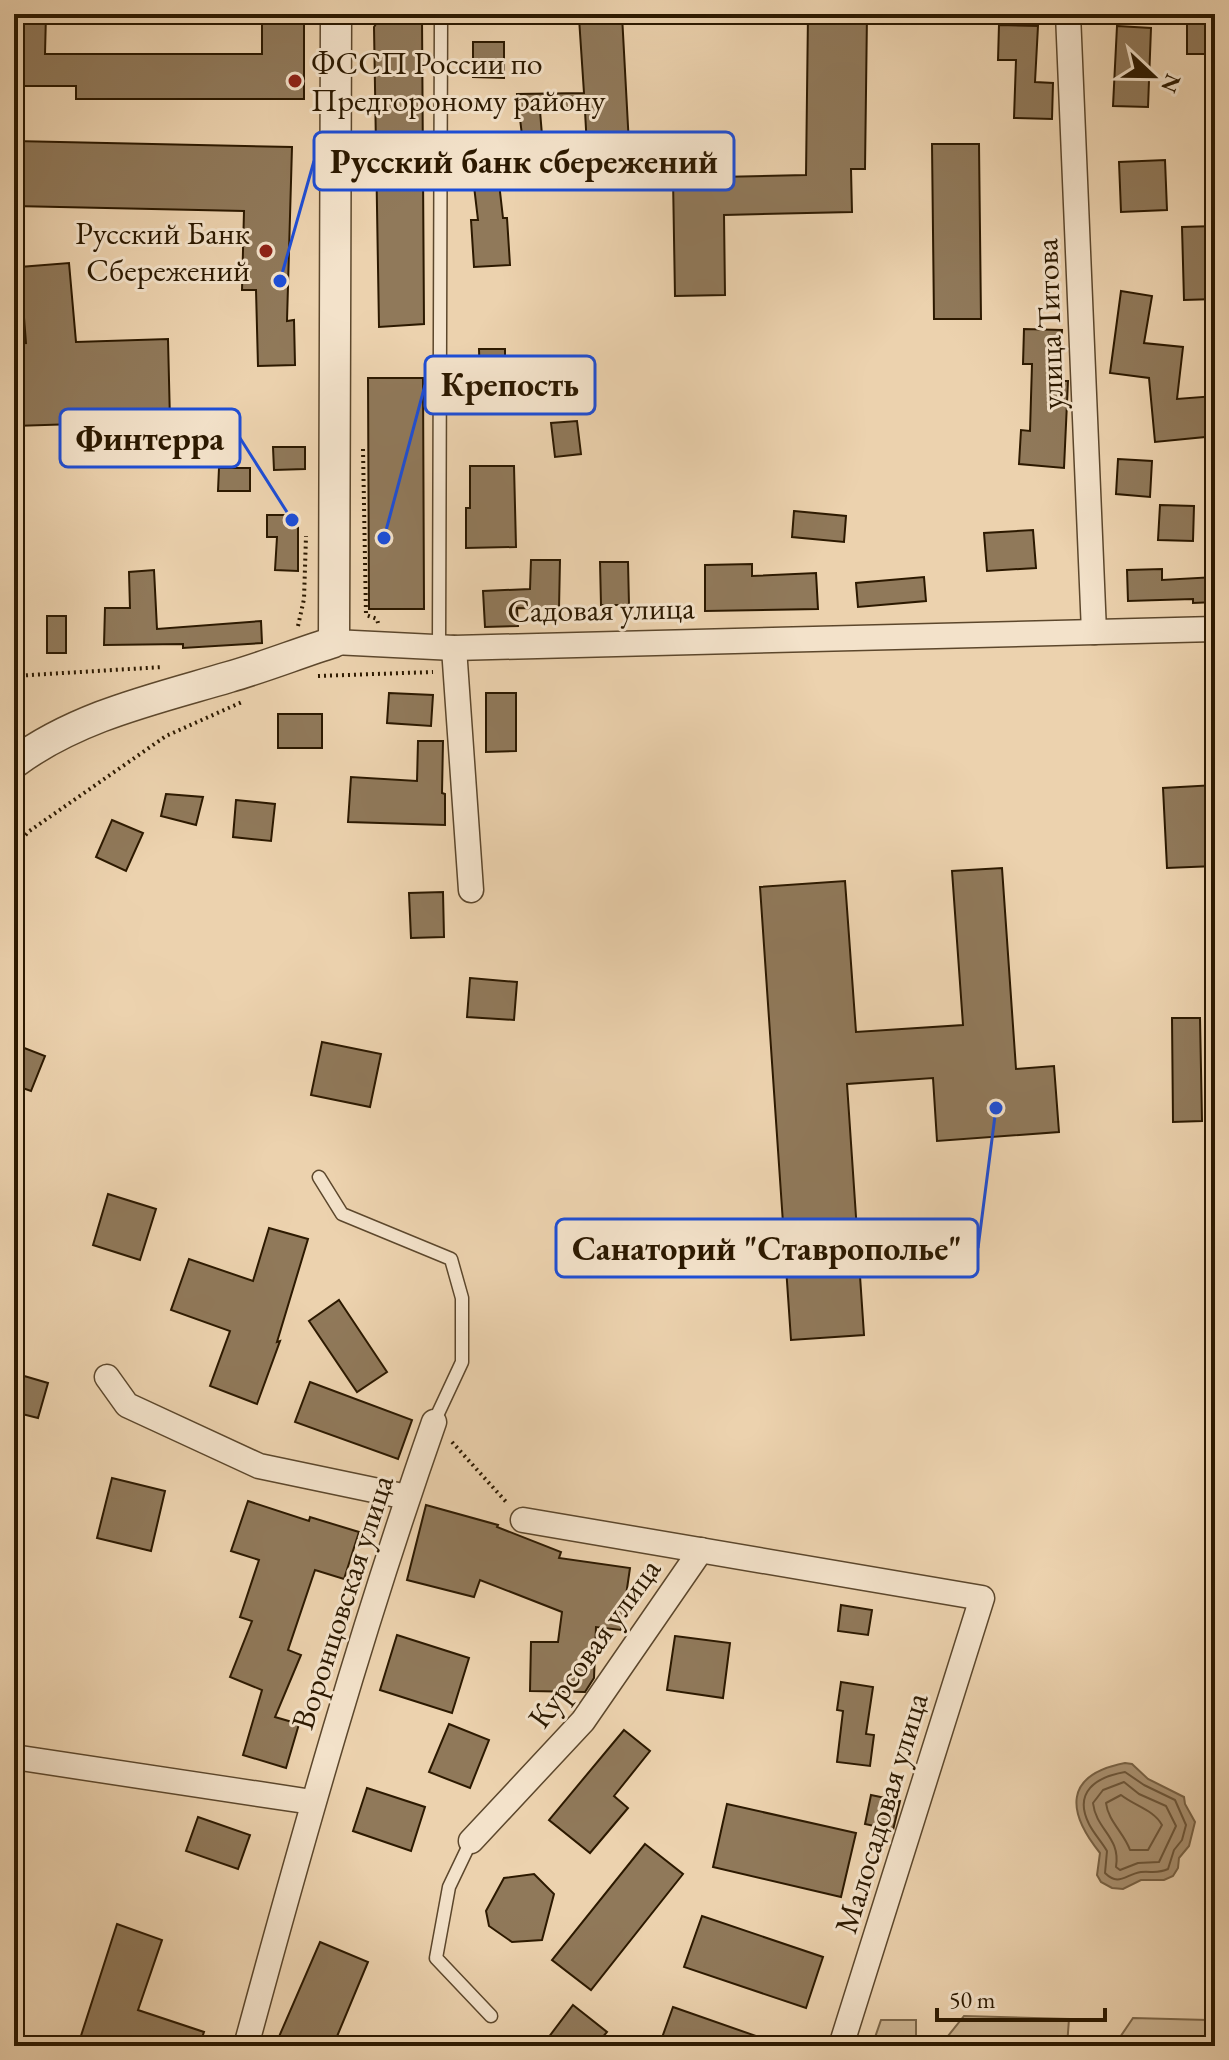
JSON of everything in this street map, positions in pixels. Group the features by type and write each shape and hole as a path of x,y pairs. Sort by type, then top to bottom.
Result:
{"street":[{"path":"334,642 336,14"},
{"name":"улица Титова","path":"1068,14 1094,632"},
{"name":"Садовая улица","path":"14,763 41,743 76,725 334,642 380,644 449,656 1215,629"},
{"path":"449,656 471,890"},
{"path":"107,1377 127,1405 259,1466 407,1497"},
{"name":"Воронцовская улица","path":"246,2046 312,1802 407,1497 434,1422"},
{"path":"523,1520 701,1550"},
{"name":"Малосадовая улица","path":"701,1550 982,1598 841,2046"},
{"name":"Курсовая улица","path":"471,1841 583,1721 701,1550"},
{"path":"14,1757 312,1802"}],"lane":[{"path":"441,14 449,656"},
{"path":"319,1177 342,1214 451,1259 462,1298 462,1362 434,1422"},
{"path":"471,1841 449,1887 436,1958 491,2016"}],"path":[{"path":"363,440 366,615 377,619 380,644"},
{"path":"292,634 297,628 304,599 306,523"},
{"path":"317,676 449,656"},
{"path":"14,676 173,667"},
{"path":"14,849 28,832 166,736 247,700"},
{"path":"434,1422 523,1520"}],"shaded area":[{"path":"964,2016 1069,2019 1067,2046 940,2046"},
{"path":"1133,2018 1208,2020 1215,2024 1215,2046 1114,2046"},
{"path":"881,2020 916,2020 916,2046 872,2046"}],"water":[{"path":"1125,1763 1132,1764 1148,1779 1184,1797 1195,1822 1189,1846 1179,1858 1173,1876 1164,1880 1141,1880 1123,1889 1112,1888 1101,1882 1097,1875 1100,1853 1081,1823 1077,1797 1090,1776"}],"building":[{"path":"14,14 46,14 45,54 262,54 262,14 304,14 304,99 76,99 76,86 14,86"},
{"path":"808,14 867,14 865,169 851,169 852,212 724,215 725,295 675,296 673,178 806,175"},
{"path":"1187,14 1215,14 1215,54 1187,54"},
{"path":"382,15 422,18 424,324 379,327 374,27"},
{"path":"622,15 631,182 589,184 585,111 540,111 544,159 525,160 517,94 584,93 579,18"},
{"path":"999,25 1038,26 1035,82 1053,83 1052,119 1014,118 1016,60 998,60"},
{"path":"1117,26 1151,28 1148,107 1113,106"},
{"path":"473,42 504,42 504,78 473,77"},
{"path":"14,141 292,147 287,321 294,320 295,365 258,366 256,290 242,290 244,211 14,206"},
{"path":"932,144 979,144 981,319 934,319"},
{"path":"1165,160 1167,210 1121,212 1119,162"},
{"path":"499,183 503,218 507,218 510,265 474,267 471,220 478,220 474,186"},
{"path":"1215,226 1215,299 1184,300 1182,227"},
{"path":"69,263 76,342 168,339 170,421 14,426 14,344 26,343 20,267"},
{"path":"1121,291 1152,296 1144,343 1183,347 1177,399 1215,396 1215,436 1155,442 1149,378 1110,373"},
{"path":"1024,329 1062,330 1059,381 1068,381 1064,468 1019,464 1021,430 1030,431 1032,364 1023,364"},
{"path":"479,349 505,349 505,381 480,381"},
{"path":"368,378 423,378 424,609 369,609"},
{"path":"577,421 581,454 555,457 551,423"},
{"path":"273,447 305,447 305,469 274,470"},
{"path":"1118,459 1152,461 1150,497 1116,494"},
{"path":"470,466 514,466 516,547 466,548"},
{"path":"219,468 250,468 250,491 218,491"},
{"path":"1160,505 1194,506 1193,541 1158,540"},
{"path":"794,511 846,516 844,542 792,537"},
{"path":"267,515 298,515 298,571 275,570 277,537 267,537"},
{"path":"1033,530 1036,568 987,571 984,533"},
{"path":"531,560 560,560 559,609 517,608 518,626 485,627 483,591 530,589"},
{"path":"600,562 628,562 629,605 601,605"},
{"path":"752,564 752,576 816,573 818,609 705,611 705,565"},
{"path":"1162,569 1162,580 1215,577 1215,602 1193,603 1193,599 1128,601 1127,570"},
{"path":"154,570 157,629 261,621 262,643 183,648 183,644 104,645 105,608 130,608 129,572"},
{"path":"924,577 926,601 858,607 856,583"},
{"path":"47,616 66,616 66,653 47,653"},
{"path":"389,693 433,695 431,726 387,723"},
{"path":"486,693 516,693 516,751 486,752"},
{"path":"278,714 322,714 322,748 278,748"},
{"path":"418,741 443,741 445,825 348,822 351,777 417,781"},
{"path":"1215,785 1215,866 1167,868 1163,788"},
{"path":"166,794 203,797 196,825 161,816"},
{"path":"236,800 275,804 271,841 233,837"},
{"path":"112,820 143,833 126,871 96,857"},
{"path":"1002,868 1016,1069 1054,1066 1059,1132 937,1141 933,1078 847,1084 864,1335 791,1340 760,887 845,881 856,1032 963,1025 952,871"},
{"path":"443,892 444,937 411,938 409,893"},
{"path":"470,978 517,982 514,1020 467,1017"},
{"path":"1172,1018 1200,1018 1202,1121 1173,1122"},
{"path":"322,1042 381,1054 370,1107 311,1095"},
{"path":"14,1044 45,1056 31,1091 14,1085"},
{"path":"108,1194 156,1209 140,1260 93,1245"},
{"path":"269,1228 308,1239 277,1342 280,1341 257,1404 210,1386 230,1331 171,1310 189,1259 253,1281"},
{"path":"339,1300 387,1372 357,1392 309,1321"},
{"path":"14,1373 48,1383 38,1418 14,1412"},
{"path":"310,1382 412,1420 398,1459 295,1422"},
{"path":"112,1478 165,1491 151,1551 97,1538"},
{"path":"248,1501 309,1521 310,1517 359,1532 344,1579 315,1570 288,1650 301,1655 275,1717 299,1724 286,1768 243,1755 262,1690 230,1677 252,1621 240,1617 259,1560 231,1551"},
{"path":"426,1505 498,1525 561,1552 559,1558 630,1568 621,1630 596,1627 594,1678 585,1692 530,1691 531,1642 558,1642 562,1612 480,1580 474,1597 407,1580"},
{"path":"841,1605 872,1610 868,1635 838,1631"},
{"path":"397,1635 469,1658 452,1713 380,1690"},
{"path":"675,1636 730,1643 723,1698 667,1690"},
{"path":"841,1682 873,1687 866,1734 874,1735 870,1766 837,1762 843,1711 837,1710"},
{"path":"449,1724 489,1740 470,1788 429,1772"},
{"path":"624,1730 650,1751 614,1796 628,1808 590,1853 549,1820"},
{"path":"367,1788 425,1807 411,1851 353,1831"},
{"path":"871,1795 900,1801 893,1830 865,1824"},
{"path":"727,1804 856,1833 841,1897 713,1867"},
{"path":"198,1817 250,1835 238,1869 186,1851"},
{"path":"645,1844 683,1874 591,1990 552,1960"},
{"path":"534,1874 554,1894 542,1940 512,1942 489,1926 486,1911 504,1878"},
{"path":"702,1916 823,1957 806,2008 684,1967"},
{"path":"117,1924 162,1940 138,2010 204,2032 199,2046 90,2046 79,2042"},
{"path":"320,1942 368,1962 333,2046 295,2046 278,2039"},
{"path":"573,2005 607,2032 595,2046 542,2046"},
{"path":"673,2007 776,2043 775,2046 659,2046"}],"place":[{"name":"ФССП России по Предгороному району","path":"295,81"},
{"name":"Русский Банк Сбережений","path":"266,251"},
{"name":"Русский банк сбережений","path":"280,281"},
{"name":"Финтерра","path":"292,520"},
{"name":"Крепость","path":"384,538"},
{"name":"Санаторий \"Ставрополье\"","path":"996,1108"}]}
